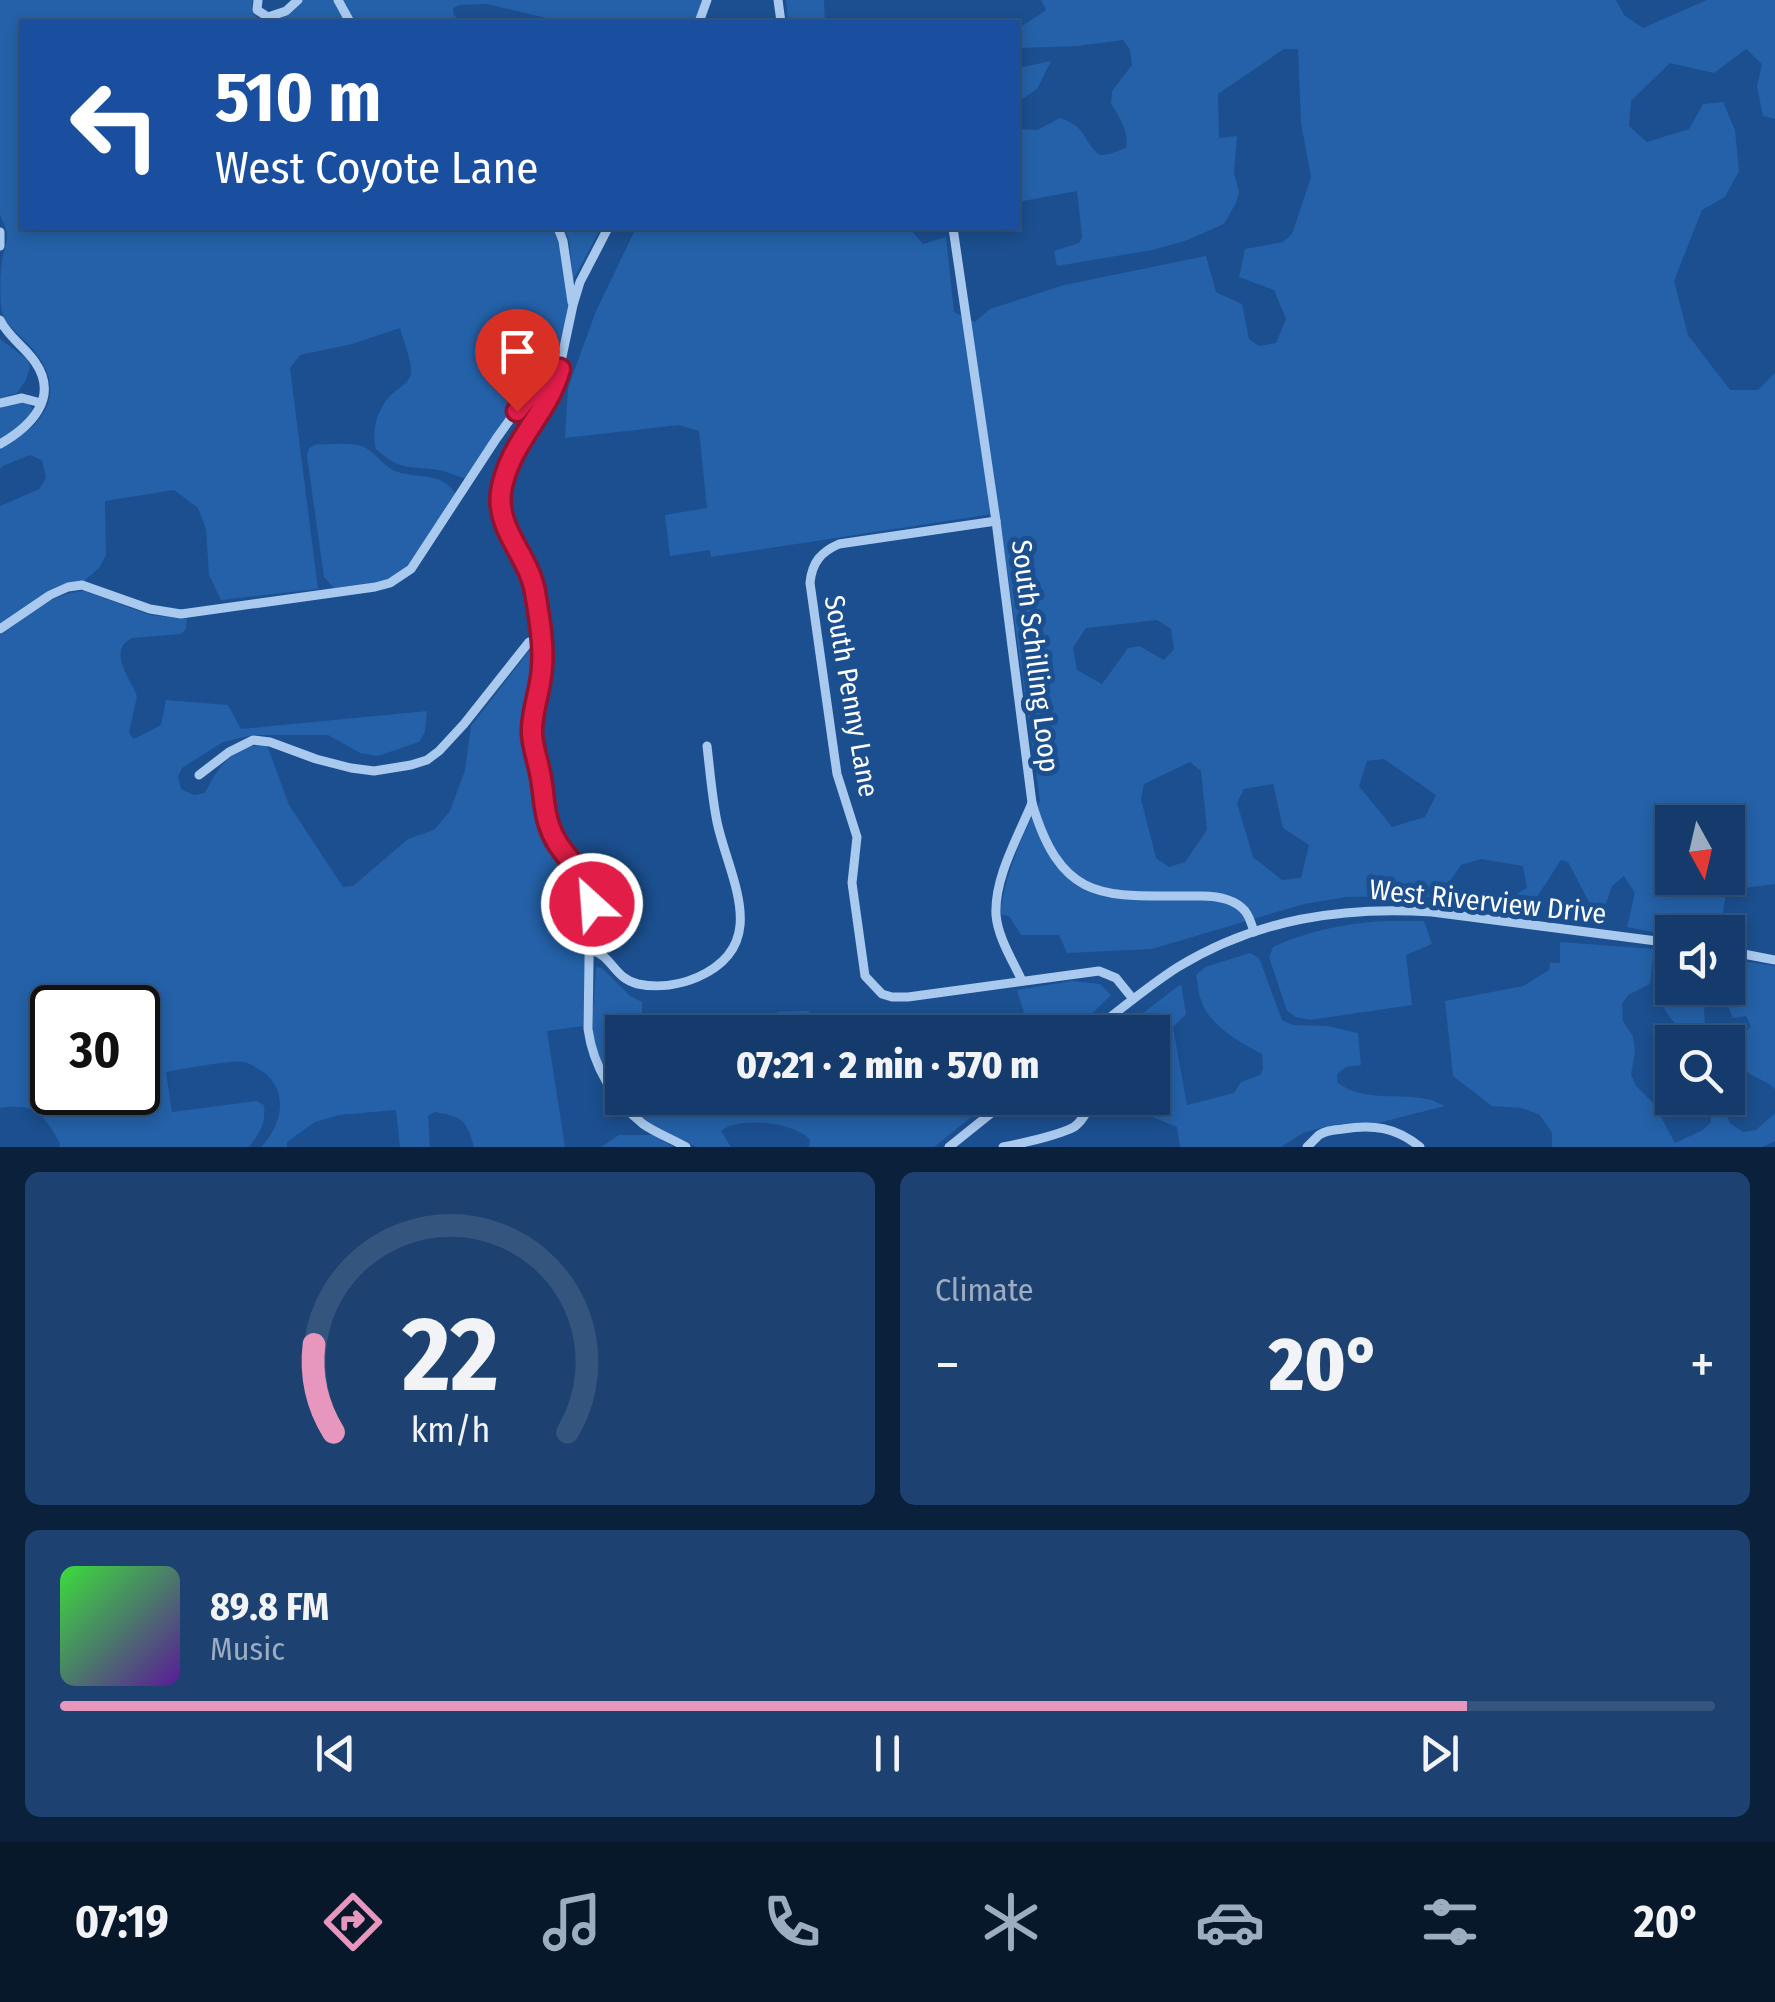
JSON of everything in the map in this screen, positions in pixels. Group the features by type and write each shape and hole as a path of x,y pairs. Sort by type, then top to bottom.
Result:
{"street":[{"path":"258,0 256,10 268,17 286,11 298,0"},
{"path":"559,230 573,305"},
{"path":"607,230 573,305 552,390 507,469 500,508 503,522 534,583 543,664 532,735 548,824 560,848 582,874 590,893 588,1029 595,1062 612,1091 639,1121 686,1147"},
{"name":"South Schilling Loop","path":"953,230 1032,803 1040,832 1066,870 1087,886 1116,896 1226,899 1246,911 1254,932"},
{"path":"0,232 0,246"},
{"path":"0,320 34,360 42,375 44,393 27,426 0,444"},
{"path":"0,630 50,595 82,585 150,609 182,614 390,584 402,578 419,558 537,382 560,369"},
{"path":"0,403 22,398 41,403"},
{"name":"South Penny Lane","path":"996,521 839,544 826,550 811,572 837,774 856,836 852,883 866,976 877,990 892,997 908,997 1099,972 1111,974 1134,999"},
{"path":"198,775 253,740 374,771 427,760 464,724 529,642 541,639"},
{"path":"590,950 606,957 621,977 655,986 690,980 720,965 732,952 740,936 741,920 736,885 717,821 707,746"},
{"path":"1022,981 996,914 1001,882 1032,803"},
{"name":"West Riverview Drive","path":"1114,1015 1198,956 1254,932 1333,912 1432,912 1655,941"},
{"path":"1745,954 1775,960"},
{"path":"948,1147 962,1143 992,1115"},
{"path":"1003,1147 1074,1127 1085,1115"},
{"path":"1307,1147 1327,1131 1359,1126 1382,1126 1420,1147"}],"shaded area":[{"path":"0,0 252,0 252,11 258,19 272,19 283,16 301,0 335,0 346,20 20,20 20,230 555,230 569,302 556,361 541,372 466,479 401,465 376,449 375,428 381,408 411,374 400,328 300,355 290,368 318,589 221,600 209,575 206,529 198,508 174,490 105,501 106,555 99,568 83,582 48,591 0,625 0,506 39,489 46,478 42,460 30,455 0,469 0,447 33,426 42,415 50,384 43,363 2,313 1,265 7,237 0,215"},
{"path":"343,0 704,0 697,20 555,20 487,4 453,8 458,20 352,20"},
{"path":"786,0 824,0 825,20 788,20"},
{"path":"1041,0 1616,0 1624,15 1643,28 1707,0 1775,0 1775,119 1763,116 1757,86 1762,64 1746,49 1714,73 1670,63 1631,101 1629,126 1647,142 1689,129 1703,104 1723,102 1735,130 1739,171 1725,197 1702,210 1674,281 1688,335 1730,390 1758,390 1775,373 1775,884 1745,888 1745,805 1655,805 1655,895 1726,895 1722,915 1655,915 1655,933 1627,927 1635,893 1624,876 1612,886 1606,904 1591,906 1568,862 1561,860 1526,914 1512,911 1510,898 1527,888 1523,866 1481,859 1461,865 1450,881 1453,897 1449,901 1421,896 1346,897 1304,904 1152,949 1067,953 1059,935 1021,935 1009,916 1000,914 1015,856 1040,801 999,513 711,557 710,550 670,556 665,515 707,508 699,431 679,425 565,438 568,388 596,311 635,230 911,230 923,244 946,237 954,312 975,322 990,309 1064,285 1206,256 1216,292 1242,304 1249,339 1259,346 1276,343 1286,319 1274,290 1239,277 1245,249 1283,242 1292,234 1311,177 1301,123 1298,49 1284,49 1218,94 1219,138 1237,136 1234,173 1239,192 1224,224 1152,250 1057,266 1054,251 1079,243 1082,237 1077,191 1020,202 1020,129 1037,130 1060,118 1075,125 1100,155 1126,148 1125,130 1111,104 1112,91 1132,65 1130,50 1123,40 1020,48 1020,28 1046,10","holes":["1157,620 1171,629 1174,649 1164,660 1139,646 1128,648 1102,684 1077,670 1073,648 1086,628","1384,759 1436,795 1425,817 1392,827 1359,786 1367,761","1190,762 1201,771 1207,830 1185,862 1169,867 1156,858 1141,799 1144,784","1273,784 1283,828 1309,845 1301,878 1282,880 1253,857 1237,803 1244,789"]},
{"path":"1051,61 1037,89 1020,101 1020,68"},
{"path":"564,230 600,230 573,280 569,240"},
{"path":"0,339 27,359 30,367 17,393 0,398"},
{"path":"22,402 32,408 28,418 0,439 0,407"},
{"path":"317,444 364,447 392,470 438,479 456,495 408,566 389,580 334,588 324,577 307,456 309,448"},
{"path":"84,591 150,615 187,619 181,634 133,638 121,649 122,664 137,696 129,733 134,739 161,725 166,700 228,705 241,729 427,711 425,732 419,742 378,756 360,753 328,735 253,735 223,742 182,768 178,777 181,789 194,795 205,793 229,758 246,748 267,745 289,805 343,887 353,886 408,839 434,830 450,811 465,770 471,726 538,644 528,729 540,812 547,836 579,883 587,906 583,1026 547,1031 565,1147 474,1147 462,1121 435,1112 428,1116 430,1147 400,1147 396,1110 339,1115 315,1122 287,1142 287,1147 261,1147 279,1117 279,1095 268,1076 243,1062 166,1072 172,1112 256,1101 264,1105 261,1128 249,1147 59,1147 54,1133 39,1115 160,1115 160,985 30,985 30,1109 0,1108 0,635 61,596"},
{"path":"1384,921 1424,921 1432,944 1406,955 1412,1005 1310,1020 1287,1011 1269,957 1273,947 1327,929"},
{"path":"1560,942 1654,949 1650,984 1628,995 1622,1004 1623,1021 1633,1036 1631,1074 1636,1086 1654,1104 1655,1115 1660,1115 1675,1143 1703,1130 1711,1122 1711,1115 1726,1115 1743,1132 1756,1130 1775,1113 1775,1141 1762,1147 1552,1147 1552,1133 1540,1115 1522,1108 1492,1106 1453,1076 1445,1001 1523,986 1549,970 1550,963 1560,963"},
{"path":"1250,953 1259,958 1282,1020 1293,1025 1327,1026 1358,1033 1361,1065 1346,1067 1337,1074 1337,1082 1358,1093 1419,1098 1445,1106 1378,1123 1328,1126 1303,1133 1281,1147 1180,1147 1177,1127 1147,1115 1170,1115 1170,1015 1140,1015 1181,984 1186,1014 1173,1027 1187,1105 1234,1093 1241,1082 1260,1075 1263,1069 1262,1054 1226,1032 1205,1009 1196,975 1205,967"},
{"path":"1745,962 1775,966 1775,1089 1745,1070 1745,1031 1751,1027 1746,1016 1733,1018 1727,1005 1745,1005"},
{"path":"596,967 642,1002 642,1015 605,1015 605,1072 595,1046"},
{"path":"1072,981 1100,984 1111,995 1090,1015 1025,1015 1017,990"},
{"path":"1706,1005 1705,1025 1676,1025 1664,1007"},
{"path":"808,1011 812,1015 776,1015"},
{"path":"639,1115 974,1115 934,1147 809,1147 810,1140 793,1129 753,1123 721,1131 731,1147 696,1147"},
{"path":"619,1135 653,1135 674,1147 601,1147"}],"route":[{"path":"517,411 537,382 560,369 507,469 500,508 503,522 534,583 543,664 532,735 548,824 560,848 582,874 592,904"}]}
